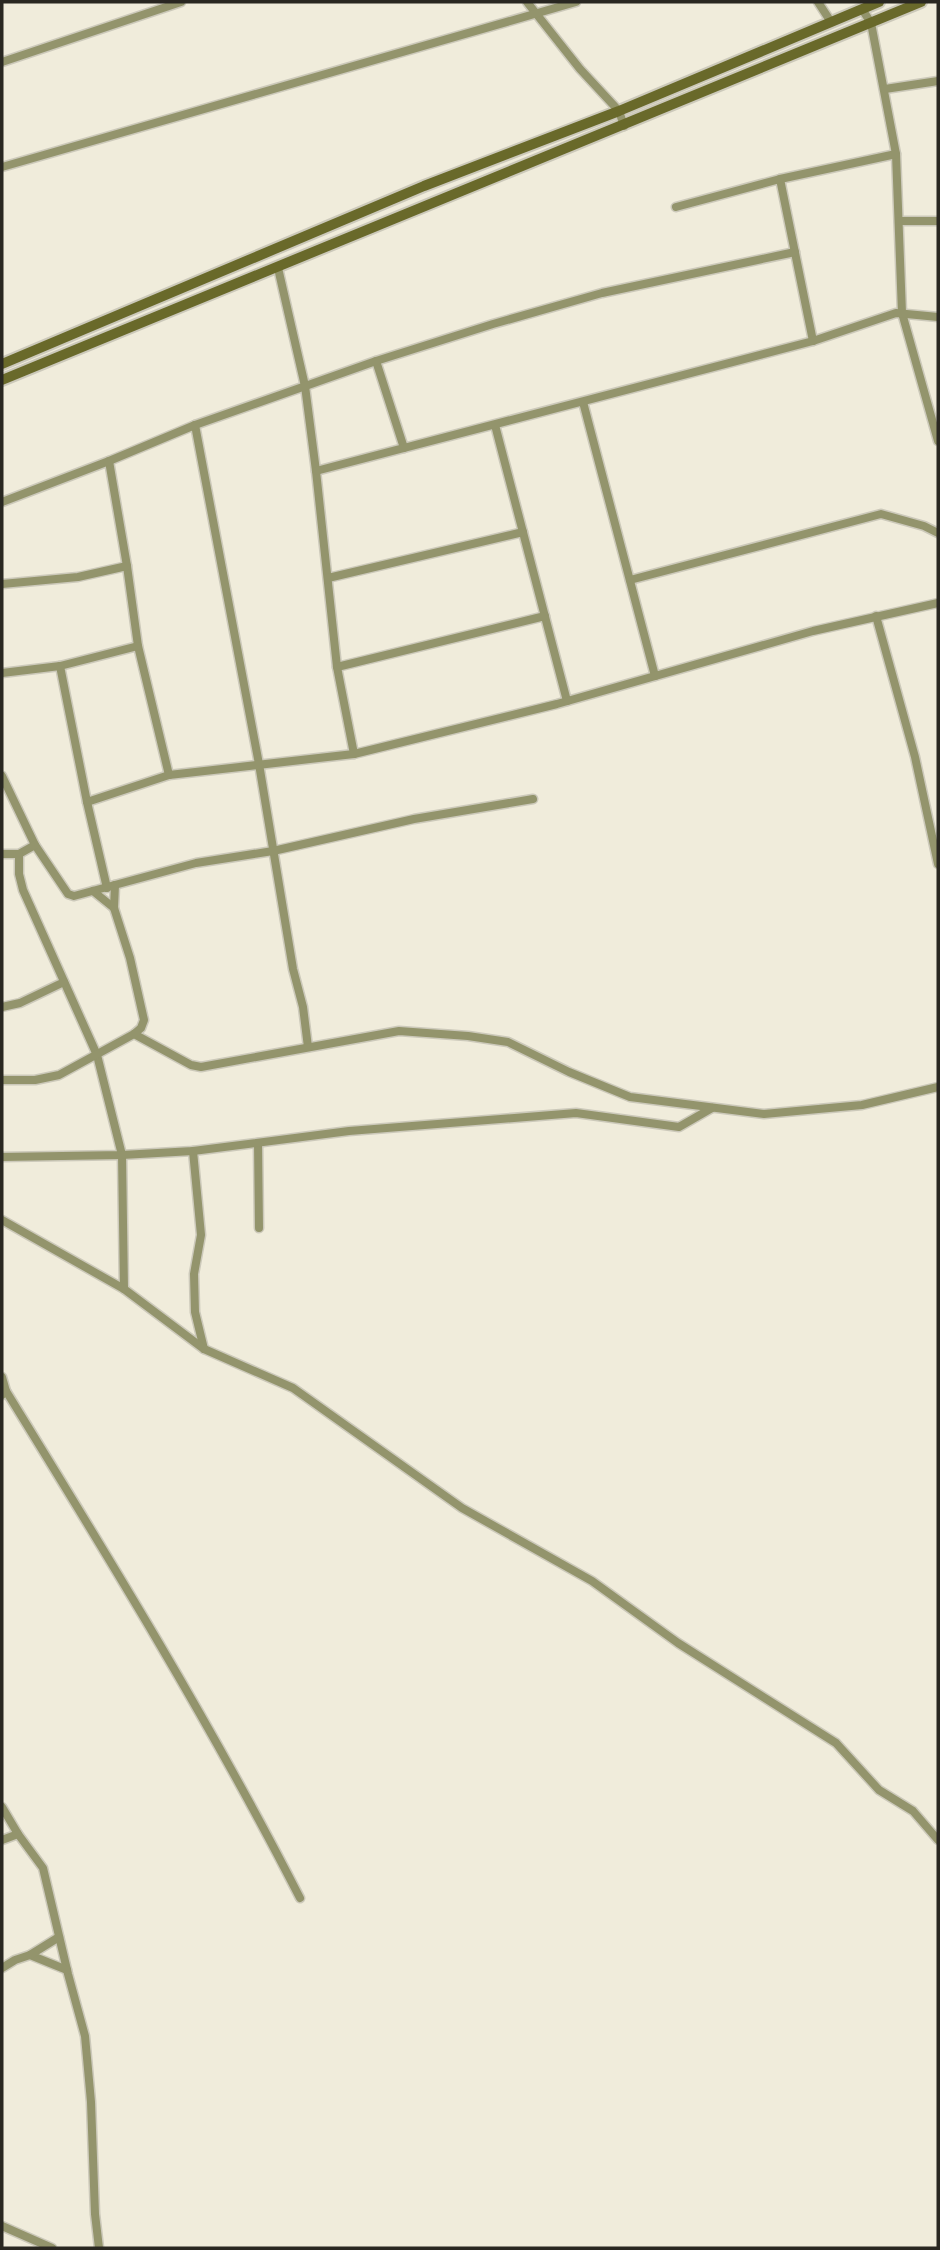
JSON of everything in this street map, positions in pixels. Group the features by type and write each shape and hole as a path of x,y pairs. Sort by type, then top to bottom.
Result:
{"main road":[{"path":"2,364 424,186 619,110 878,2"},
{"path":"2,380 921,2"}],"street":[{"path":"2,62 181,2"},
{"path":"527,2 580,69 619,110 624,125"},
{"path":"2,167 576,2"},
{"path":"818,2 831,22"},
{"path":"862,9 871,23 896,154 902,313 938,441"},
{"path":"885,89 938,81"},
{"path":"676,206 780,179 896,154"},
{"path":"780,179 813,341"},
{"path":"899,221 938,220"},
{"path":"2,502 195,425 493,324 602,293 795,252"},
{"path":"278,268 304,386 337,667 354,754"},
{"path":"316,471 813,341 896,313 938,317"},
{"path":"376,362 404,448"},
{"path":"583,402 655,676"},
{"path":"195,425 259,764 308,1046"},
{"path":"495,425 567,701"},
{"path":"109,461 138,646 169,775"},
{"path":"630,580 881,514 924,526 938,533"},
{"path":"328,578 523,532"},
{"path":"2,584 78,576 127,566"},
{"path":"87,802 169,775 354,754 567,701 876,616 938,603"},
{"path":"337,667 545,615"},
{"path":"876,616 915,757 938,864"},
{"path":"2,673 60,666 138,646"},
{"path":"2,1080 35,1080 58,1075 134,1034 141,1028 144,1020 130,958 114,908 111,887 87,802 60,666"},
{"path":"2,776 35,845 68,894 74,896 196,863 273,851 414,819 533,799"},
{"path":"2,854 19,854 35,845"},
{"path":"19,854 19,874 23,890 97,1055 122,1156 124,1289"},
{"path":"93,891 114,908"},
{"path":"2,1007 20,1003 64,982"},
{"path":"134,1034 191,1065 201,1067 399,1031 468,1036 508,1042 569,1072 630,1097 764,1114 862,1105 938,1087"},
{"path":"2,1157 122,1156 193,1151 349,1131 576,1113 679,1127 712,1108"},
{"path":"258,1143 259,1228"},
{"path":"193,1151 201,1236 194,1274 195,1312 204,1349"},
{"path":"2,1220 124,1289 204,1349 293,1388 462,1508 592,1581 678,1643 836,1743 879,1790 914,1811 938,1840"},
{"path":"2,1377 4,1393 185,1687 249,1799 300,1898"},
{"path":"2,1807 43,1868 66,1970 85,2036 99,2248"},
{"path":"2,1840 18,1834"},
{"path":"2,1968 59,1937"},
{"path":"30,1955 66,1970"},
{"path":"2,2226 52,2248"}]}
